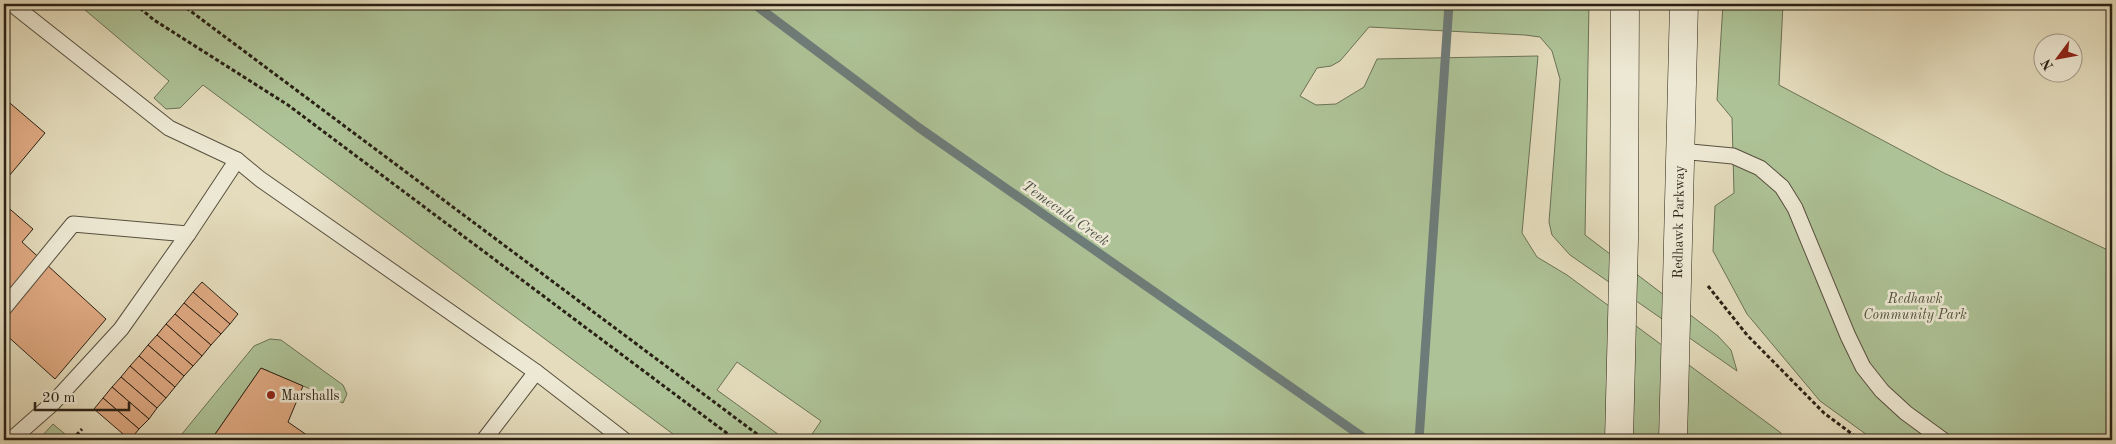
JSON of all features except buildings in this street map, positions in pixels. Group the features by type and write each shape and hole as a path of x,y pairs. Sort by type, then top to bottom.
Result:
{"main road":[{"path":"1619,440 1624,240 1626,4"},
{"name":"Redhawk Parkway","path":"1673,440 1684,4"}],"lane":[{"path":"12,4 169,128 237,160 260,179 536,372 624,440"},
{"path":"1680,151 1734,156 1760,168 1782,187 1795,208 1848,336 1863,367 1882,391 1906,413 1944,440"},
{"path":"12,440 53,404 118,332 188,234 237,160"},
{"path":"4,308 73,224 188,234"},
{"path":"484,440 536,372"}],"path":[{"path":"135,4 154,20 288,105 736,440"},
{"path":"182,4 765,440"},
{"path":"1705,282 1747,335 1824,413 1860,440"},
{"path":"72,440 82,430"}],"green space":[{"path":"78,4 1589,4 1585,235 1718,336 1731,350 1737,371 1570,255 1552,235 1549,222 1560,79 1552,51 1540,37 1369,27 1340,61 1331,66 1317,68 1300,96 1316,105 1336,104 1364,87 1377,59 1538,56 1522,233 1537,257 1567,275 1781,433 1784,440 808,440 821,421 737,362 717,390 786,440 681,440 203,85 180,108 166,109 154,98 169,81"},
{"name":"Redhawk Community Park","path":"1723,4 1783,4 1779,85 1944,173 2112,252 2112,440 1874,440 1820,401 1747,314 1713,251 1715,206 1734,193 1732,118 1717,100"},
{"path":"270,339 281,340 343,385 347,394 343,403 261,368 211,440 177,440 254,346"},
{"path":"53,424 72,440 46,440 41,437"}],"waterway":[{"name":"Temecula Creek","path":"754,4 918,127 1367,440"},
{"path":"1419,440 1449,4"}],"place":[{"name":"Marshalls","path":"271,395"}]}
